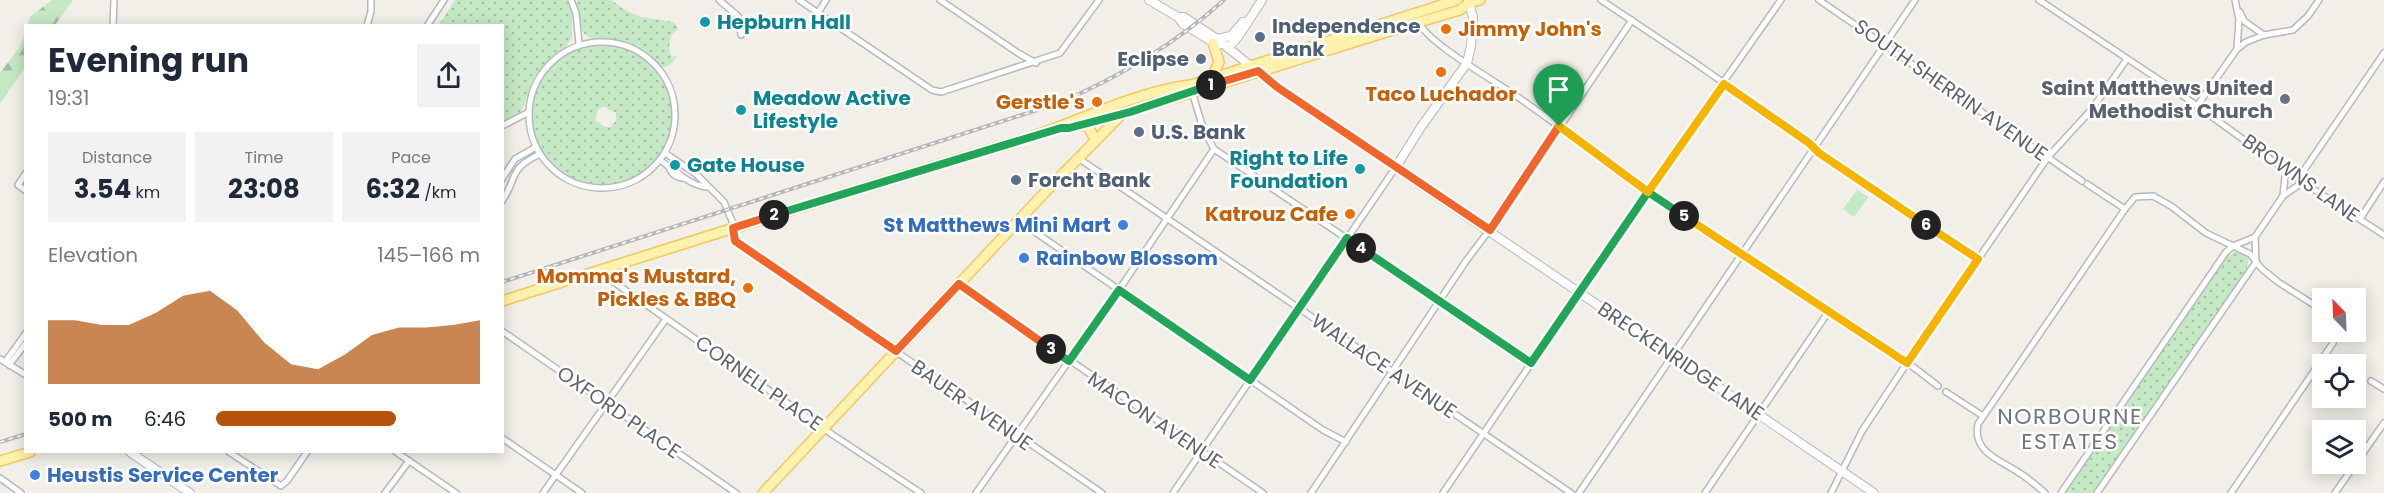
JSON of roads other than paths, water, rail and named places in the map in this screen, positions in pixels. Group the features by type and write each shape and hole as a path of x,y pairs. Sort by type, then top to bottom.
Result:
{"main road":[{"path":"1149,0 1178,17 1183,24 1226,47 1238,37 1253,12"},
{"path":"1215,41 1231,36 1262,0"},
{"path":"1078,158 1080,151 1093,136 1125,106 1191,88 1463,1 1480,0"},
{"path":"1061,128 1122,114 1212,78 1460,10 1463,1"},
{"path":"1396,167 1467,63 1471,46 1473,16 1463,1"},
{"path":"1212,78 1219,62 1215,41"},
{"name":"BRECKENRIDGE LANE","path":"1226,47 1277,87 1874,493"},
{"path":"504,300 1061,128 1171,87 1191,88"},
{"path":"763,493 1122,114"},
{"path":"1081,124 1089,128 1093,136"},
{"path":"0,461 27,453"},
{"path":"131,453 190,493"}],"street":[{"path":"113,24 114,0"},
{"path":"368,24 371,0"},
{"path":"428,24 444,0"},
{"path":"571,0 576,13 579,44"},
{"path":"719,0 738,16 741,35"},
{"path":"799,0 938,92 1036,63 1060,53 1099,0"},
{"path":"818,13 826,0"},
{"path":"940,0 1036,63"},
{"path":"1601,0 1978,259"},
{"path":"1443,493 1781,0"},
{"name":"SOUTH SHERRIN AVENUE","path":"1819,0 2084,183 2125,208"},
{"path":"1579,493 1915,0"},
{"name":"BROWNS LANE","path":"2039,0 2197,106 2300,181 2384,235"},
{"path":"2235,0 2240,22 2237,49"},
{"path":"2197,106 2237,49 2246,42 2264,35 2293,30 2308,16 2319,0"},
{"path":"2237,7 2244,21 2264,35"},
{"path":"1311,493 1632,20"},
{"path":"1419,22 1421,29 1648,192 1907,363 1938,386"},
{"path":"601,42 627,46 649,59 663,74 668,84 675,109 672,137 667,154 638,179 627,185 603,189 580,185 550,166 536,147 529,124 529,112 535,85 542,73 561,53 579,44 601,42"},
{"path":"2061,493 2226,252 2233,246 2254,237 2283,196 2300,181 2384,52"},
{"path":"1015,69 1018,53"},
{"path":"1831,493 1862,431 1907,363 2048,157 2092,109 2127,59"},
{"path":"1191,88 1203,128 1214,149 1531,363"},
{"path":"504,125 529,112"},
{"path":"504,176 514,159 536,147"},
{"path":"976,493 1119,290 1214,149"},
{"path":"504,197 515,172 527,161 540,154"},
{"name":"BAUER AVENUE","path":"667,154 692,171 728,207 735,241 1102,493"},
{"name":"WALLACE AVENUE","path":"1078,158 1571,493"},
{"path":"660,159 701,187 707,187"},
{"path":"1173,493 1396,167"},
{"path":"2283,196 2289,172"},
{"path":"24,175 18,185 24,189"},
{"path":"2360,219 2384,182"},
{"path":"2045,493 2018,472 1993,458 1979,442 1977,427 2125,208 2135,197 2153,196 2171,206 2206,233 2250,254 2278,282 2312,304"},
{"path":"1019,221 1323,430 1346,442"},
{"path":"2097,493 2256,262 2254,237"},
{"name":"CORNELL PLACE","path":"598,271 824,429 921,493"},
{"name":"MACON AVENUE","path":"959,284 1263,493"},
{"path":"1705,493 1829,311"},
{"path":"543,493 666,319"},
{"name":"OXFORD PLACE","path":"504,332 736,493"},
{"path":"5,362 24,336"},
{"path":"2231,493 2333,342"},
{"path":"5,362 24,345"},
{"path":"5,362 24,374"},
{"path":"2371,381 2384,389"},
{"path":"1946,392 1983,416"},
{"path":"2335,493 2384,423"},
{"path":"504,439 582,493"},
{"path":"232,453 281,486 306,453"},
{"path":"398,453 456,493"},
{"path":"385,493 409,460"},
{"path":"0,478 21,493"}],"railway":[{"path":"504,281 1056,104 1123,72 1185,32 1224,0"},
{"path":"0,442 24,435"}],"place":[{"name":"Hepburn Hall","path":"705,22"},
{"name":"Jimmy John's","path":"1446,29"},
{"name":"Independence Bank","path":"1260,37"},
{"name":"Eclipse","path":"1201,59"},
{"name":"Taco Luchador","path":"1441,72"},
{"name":"Saint Matthews United Methodist Church","path":"2285,99"},
{"name":"Gerstle's","path":"1097,102"},
{"name":"Meadow Active Lifestyle","path":"741,110"},
{"name":"U.S. Bank","path":"1139,132"},
{"name":"Gate House","path":"675,165"},
{"name":"Right to Life Foundation","path":"1360,169"},
{"name":"Forcht Bank","path":"1016,180"},
{"name":"Katrouz Cafe","path":"1350,214"},
{"name":"St Matthews Mini Mart","path":"1123,225"},
{"name":"Rainbow Blossom","path":"1024,258"},
{"name":"Momma's Mustard, Pickles & BBQ","path":"748,288"},
{"name":"Heustis Service Center","path":"35,475"}],"district":[{"name":"NORBOURNE ESTATES","path":"2070,428"}]}
